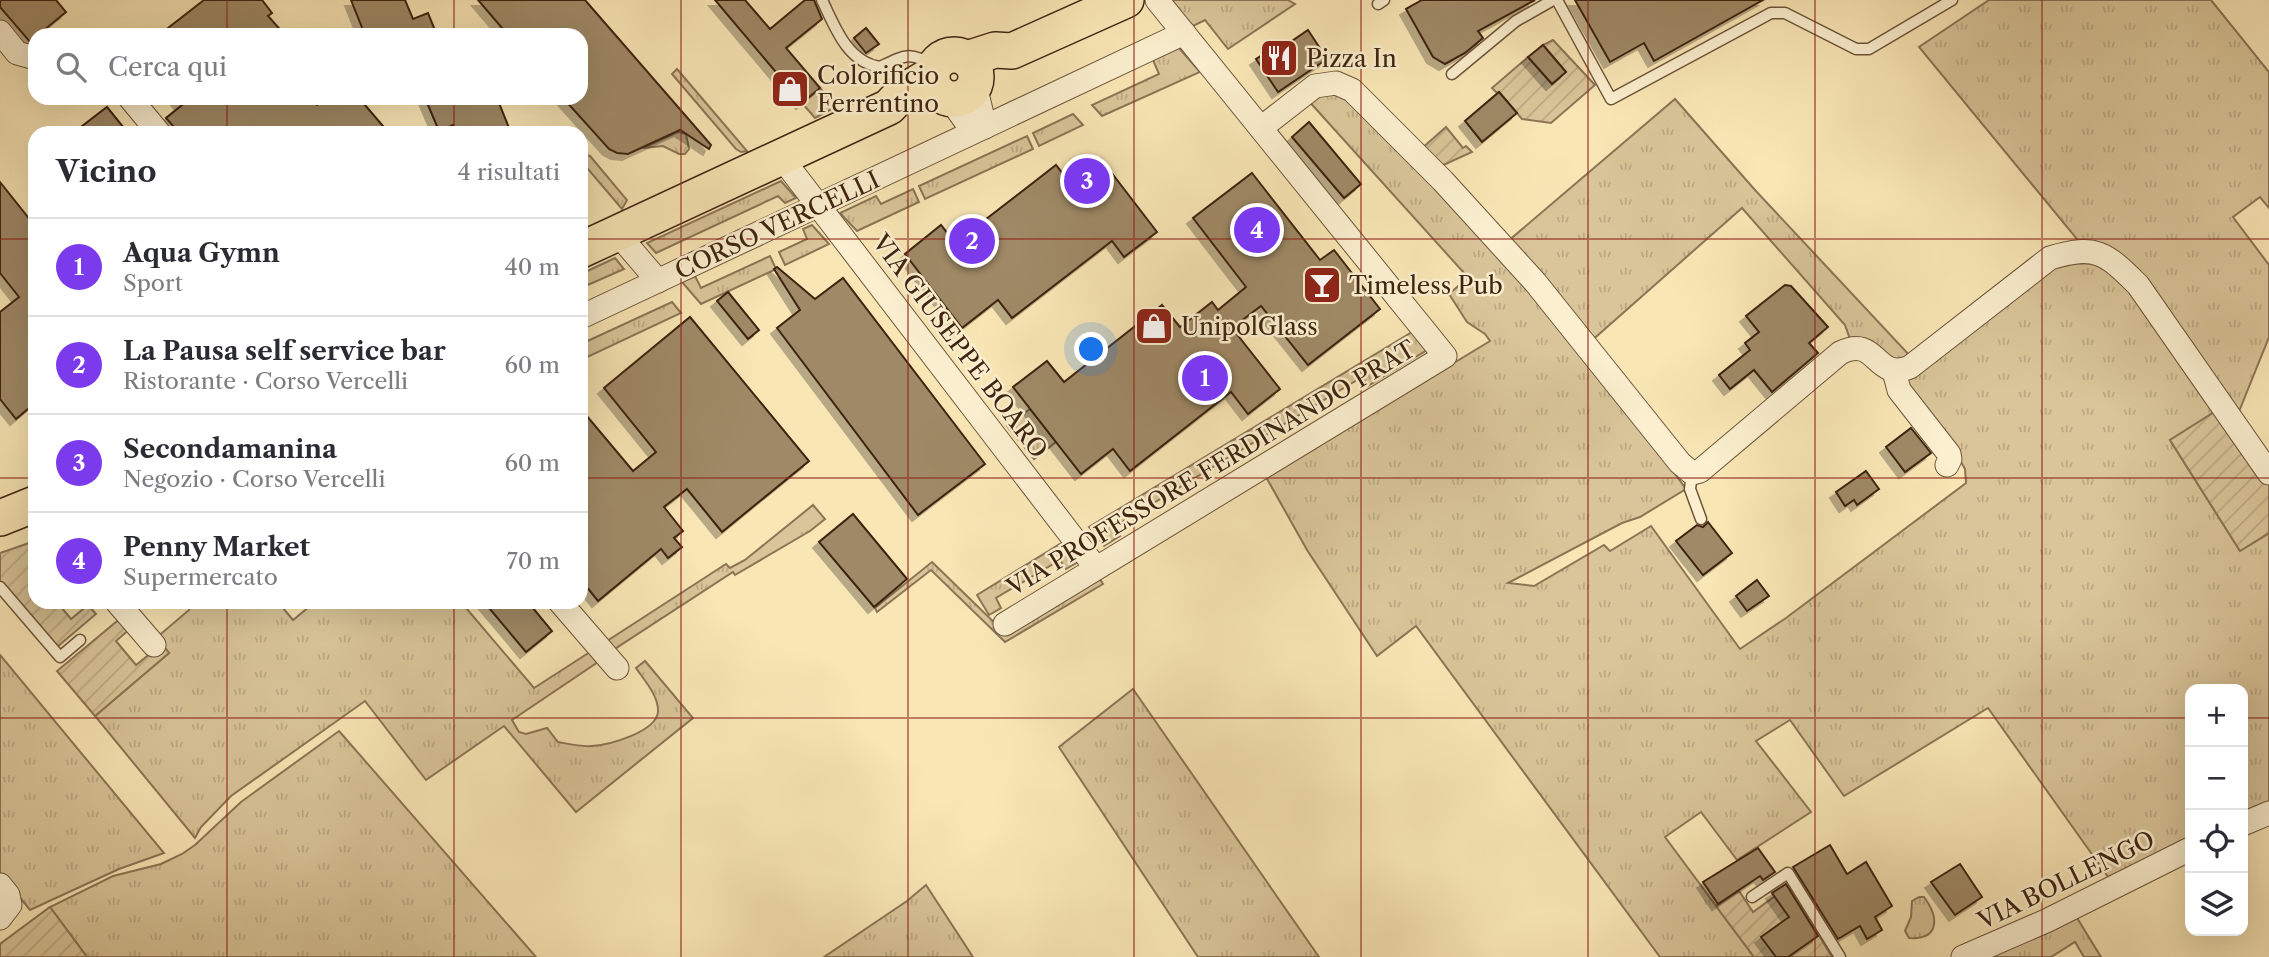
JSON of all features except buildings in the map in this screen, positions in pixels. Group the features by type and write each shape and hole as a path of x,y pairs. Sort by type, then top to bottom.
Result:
{"main road":[{"path":"588,247 889,107 909,107 995,50 1012,51 1126,0"},
{"path":"0,518 28,507"}],"street":[{"path":"1157,0 1261,128 1315,86 1336,83 1352,90 1443,181 1535,282 1680,463 1692,474 1700,471 1840,353 1850,348 1860,348 1894,371 1899,390 1948,454 1950,459 1947,465"},
{"path":"0,32 17,53 28,56"},
{"name":"CORSO VERCELLI","path":"588,314 1184,33"},
{"path":"953,79 979,129"},
{"path":"137,105 153,126"},
{"name":"VIA PROFESSORE FERDINANDO PRAT","path":"1005,624 1445,356 1261,128"},
{"name":"VIA GIUSEPPE BOARO","path":"781,157 1096,568"},
{"path":"617,233 658,281"},
{"path":"1894,371 1910,367 2050,258 2071,252 2089,251 2111,258 2138,285 2269,472"},
{"path":"123,609 154,645"},
{"path":"567,609 617,668"},
{"path":"2248,822 2269,813"},
{"name":"VIA BOLLENGO","path":"1963,957 2046,921 2185,852"},
{"path":"0,885 8,895 10,905 0,918"}],"lane":[{"path":"822,0 840,38 861,62 880,67 904,55 917,56 953,79"},
{"path":"1452,75 1516,22 1555,0 1611,99 1771,13 1785,13 1856,49 1869,49 1952,0"},
{"path":"1692,474 1690,489 1700,519"},
{"path":"0,587 60,657 80,640"},
{"path":"1752,897 1788,873 1840,957"}],"green space":[{"path":"1171,0 1288,0 1295,4 1228,49 1205,20 1191,27"},
{"path":"1989,0 2211,0 2269,72 2269,208 2260,197 2233,217 2269,265 2269,337 2238,414 2138,271 2081,244 1919,47"},
{"path":"1553,40 1595,85 1551,123 1522,119 1499,92 1492,88 1528,57 1552,84 1566,72 1543,45"},
{"path":"1179,48 1200,72 1102,116 1092,105 1159,74 1153,60"},
{"path":"677,69 747,151 736,149 672,74"},
{"path":"820,88 836,107 815,118 802,103"},
{"path":"1323,90 1354,98 1592,361 1686,489 1640,517 1622,523 1508,583 1534,586 1604,545 1610,551 1651,526 1740,649 1786,618 1966,483 1965,469 1959,458 1901,381 2047,265 2109,262 2219,409 2170,440 2240,551 2269,533 2269,807 2248,816 2248,684 2185,684 2185,844 2111,881 1988,708 1844,796 1790,720 1756,741 1811,812 1737,860 1701,812 1665,837 1754,957 1660,957 1416,626 1377,656 1307,550 1266,477 1490,341 1485,334 1467,322 1449,294 1463,282 1465,274 1306,98"},
{"path":"1675,99 1755,190 1912,358 1895,363 1850,339 1845,325 1742,208 1589,343 1507,242"},
{"path":"1073,114 1083,125 1039,146 1033,133"},
{"path":"1446,127 1463,148 1466,146 1472,152 1439,167 1420,150"},
{"path":"678,132 686,134 689,149 685,154 663,146 643,148"},
{"path":"1027,136 1033,149 925,199 919,186"},
{"path":"588,156 627,200 622,209 588,169"},
{"path":"781,181 796,198 785,203 778,196 656,253 647,243"},
{"path":"913,189 919,202 857,231 840,213 876,196 881,204"},
{"path":"812,225 829,244 785,265 779,252 807,239 803,229"},
{"path":"770,256 776,269 701,304 682,282 695,276 701,288"},
{"path":"615,258 624,269 588,285 588,271"},
{"path":"672,302 681,313 588,357 588,341"},
{"path":"1417,329 1432,347 1368,386 1362,377 1114,527 1120,536 1104,546 1089,527"},
{"path":"1030,409 1056,442 1034,459 1007,426"},
{"path":"2219,409 2269,480 2269,533 2240,551 2170,440"},
{"path":"813,505 825,519 810,531 735,575 733,572 613,650 607,641 726,564 730,568 745,560"},
{"path":"1063,542 1078,562 1066,569 1060,560 996,598 1001,608 989,615 977,595"},
{"path":"28,543 28,609 63,609 71,619 83,609 92,609 96,614 57,647 0,581 0,553"},
{"path":"932,562 1004,632 1098,576 1103,584 1005,642 931,570 877,612 875,608"},
{"path":"284,609 293,620 306,609 467,609 534,688 590,652 598,662 512,720 519,732 526,734 547,728 558,742 588,746 609,743 641,731 649,726 658,712 654,694 636,668 645,661 693,718 576,812 504,726 426,780 365,701 231,796 201,827 195,838 95,716 169,653 156,638 189,610"},
{"path":"122,617 131,628 116,641 136,665 162,644 169,653 95,716 57,671"},
{"path":"0,655 164,853 119,869 30,910 0,873"},
{"path":"1133,689 1319,957 1198,957 1059,747"},
{"path":"339,731 536,957 87,957 50,907 113,876 161,864 182,854 241,802"},
{"path":"926,885 973,957 824,957 907,901"},
{"path":"1789,886 1832,957 1754,957 1716,906 1739,891 1753,912"},
{"path":"1924,897 1929,905 1934,926 1927,935 1909,938 1905,931 1911,917 1912,901"},
{"path":"50,907 87,957 0,957 0,944"},
{"path":"2074,913 2101,957 2084,957 2075,942 2051,957 1973,957"}],"place":[{"name":"Pizza In","path":"1279,58"},
{"name":"Colorificio Ferrentino","path":"790,89"},
{"name":"Secondamanina","path":"1087,181"},
{"name":"Penny Market","path":"1257,230"},
{"name":"La Pausa self service bar","path":"972,241"},
{"name":"Timeless Pub","path":"1322,285"},
{"name":"UnipolGlass","path":"1154,326"},
{"name":"Aqua Gymn","path":"1205,378"}]}
